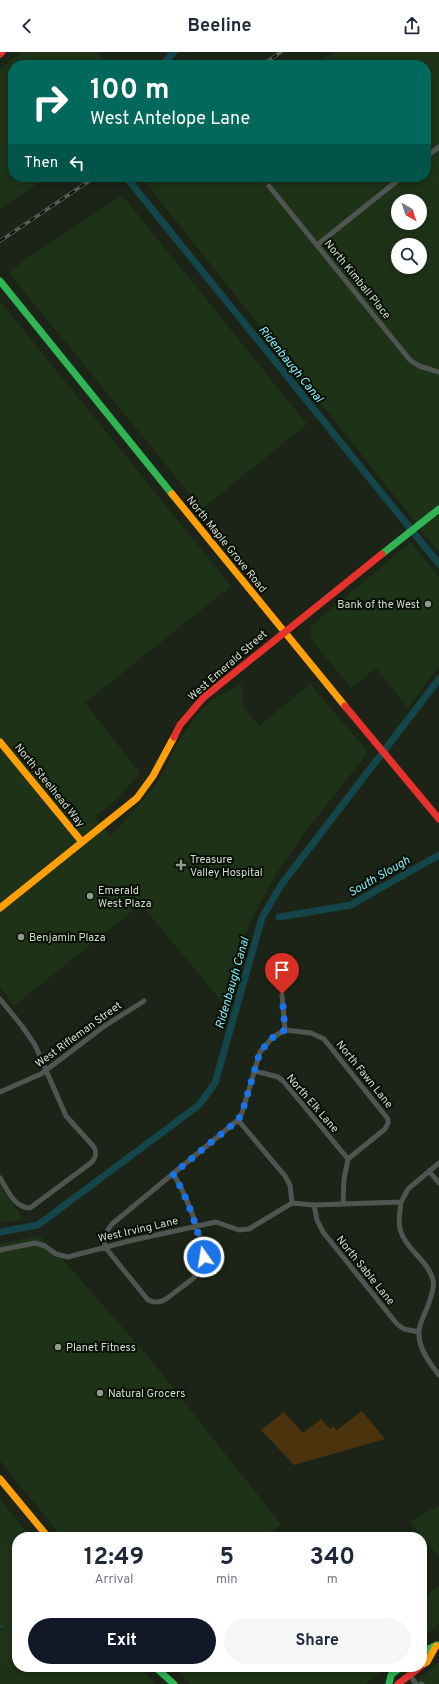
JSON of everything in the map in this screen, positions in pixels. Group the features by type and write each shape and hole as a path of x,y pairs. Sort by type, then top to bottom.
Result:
{"main road":[{"name":"North Maple Grove Road","path":"0,281 284,632 439,819"},
{"name":"West Emerald Street","path":"0,908 137,798 153,776 180,725 204,698 439,508"},
{"name":"North Steelhead Way","path":"0,742 82,842"},
{"path":"0,1478 44,1532"},
{"path":"427,1650 438,1645"},
{"path":"427,1653 438,1645"},
{"path":"427,1662 438,1645"},
{"path":"161,1672 174,1684"},
{"path":"389,1684 391,1675 395,1672"},
{"path":"398,1684 414,1672"}],"street":[{"path":"431,153 439,147"},
{"path":"317,245 396,182"},
{"name":"North Kimball Place","path":"269,186 410,360 419,366 439,372"},
{"path":"173,1174 178,1181 197,1226 204,1257 202,1267 196,1275 165,1300 154,1302 148,1300 105,1247 103,1240 112,1224 238,1120 242,1113 260,1052 272,1038 285,1030 282,994"},
{"path":"0,999 35,1045 66,1116 94,1147 96,1152 96,1157 92,1162 30,1208 23,1208 17,1204 0,1178"},
{"name":"West Rifleman Street","path":"0,1092 47,1070 106,1025 144,1001"},
{"name":"North Fawn Lane","path":"285,1030 311,1033 324,1039 388,1118 388,1123 385,1129 348,1159"},
{"name":"North Elk Lane","path":"255,1071 278,1077 284,1082 348,1159"},
{"path":"238,1120 285,1176 290,1185 292,1203 314,1205 401,1202"},
{"path":"343,1204 344,1179 348,1159"},
{"path":"439,1163 408,1189 401,1202 399,1223 400,1231 404,1238 429,1269 436,1290 419,1332 423,1351 430,1364 439,1375"},
{"path":"429,1171 439,1183"},
{"name":"West Irving Lane","path":"0,1250 35,1243 45,1246 56,1254 68,1257 105,1247 216,1222 239,1230 250,1229 292,1203"},
{"name":"North Sable Lane","path":"314,1205 317,1220 323,1232 397,1324 404,1329 419,1332"},
{"path":"410,1675 416,1684"}],"shaded area":[{"path":"21,52 97,52 104,60 11,60"},
{"path":"334,52 439,52 439,552 145,182 431,182 431,60 322,60"},
{"path":"8,63 8,182 40,182 0,209 0,69"},
{"path":"122,195 307,424 202,509 9,273 24,260"},
{"path":"0,301 231,586 85,703 140,773 117,799 95,817 111,836 146,797 161,777 180,738 203,708 213,699 241,684 244,708 259,726 310,684 368,752 303,835 276,874 260,903 251,920 244,940 227,1008 141,904 14,1006 0,987"},
{"path":"411,542 439,577 439,666 408,708 376,668 351,688 310,638 311,626"},
{"path":"0,1185 23,1219 0,1223"},
{"path":"38,1235 65,1262 150,1359 281,1524 271,1532 58,1532 0,1461 0,1244"},
{"path":"362,1411 385,1439 294,1465 261,1430 284,1412 303,1433 321,1419 330,1429 333,1426 337,1430"},
{"path":"0,1499 27,1532 12,1532 12,1672 143,1672 156,1684 0,1684"},
{"path":"439,1505 439,1557 427,1543 427,1532 418,1532 410,1522"},
{"path":"439,1586 439,1624 427,1634 427,1596"},
{"path":"439,1662 439,1684 412,1684 427,1672"},
{"path":"177,1672 380,1672 365,1684 190,1684"}],"waterway":[{"name":"Ridenbaugh Canal","path":"167,60 174,52"},
{"name":"Ridenbaugh Canal","path":"130,182 439,564"},
{"name":"Ridenbaugh Canal","path":"0,1232 38,1225 199,1105 215,1083 262,918 281,885 439,679"},
{"name":"South Slough","path":"279,917 351,905 439,855"}],"railway":[{"path":"269,60 281,52"},
{"path":"0,241 88,182"}],"traffic: fast":[{"path":"0,281 172,494"},
{"path":"382,554 439,509"},
{"path":"427,1650 437,1645"},
{"path":"161,1672 174,1684"},
{"path":"389,1684 391,1675 395,1672"}],"traffic: slow":[{"path":"172,494 345,706"},
{"path":"0,908 137,798 153,776 174,737"},
{"path":"0,742 82,842"},
{"path":"0,1479 44,1532"},
{"path":"427,1662 436,1646"}],"traffic: jam":[{"path":"174,737 180,725 203,698 382,554"},
{"path":"345,706 439,819"},
{"path":"398,1684 414,1672"}],"place":[{"name":"Bank of the West","path":"428,604"},
{"name":"Treasure Valley Hospital","path":"181,865"},
{"name":"Emerald West Plaza","path":"90,896"},
{"name":"Benjamin Plaza","path":"21,937"},
{"name":"Planet Fitness","path":"58,1347"},
{"name":"Natural Grocers","path":"100,1393"}],"route":[{"path":"204,1257 197,1226 178,1181 173,1174 238,1120 242,1113 260,1052 272,1038 285,1030 282,994"}]}
